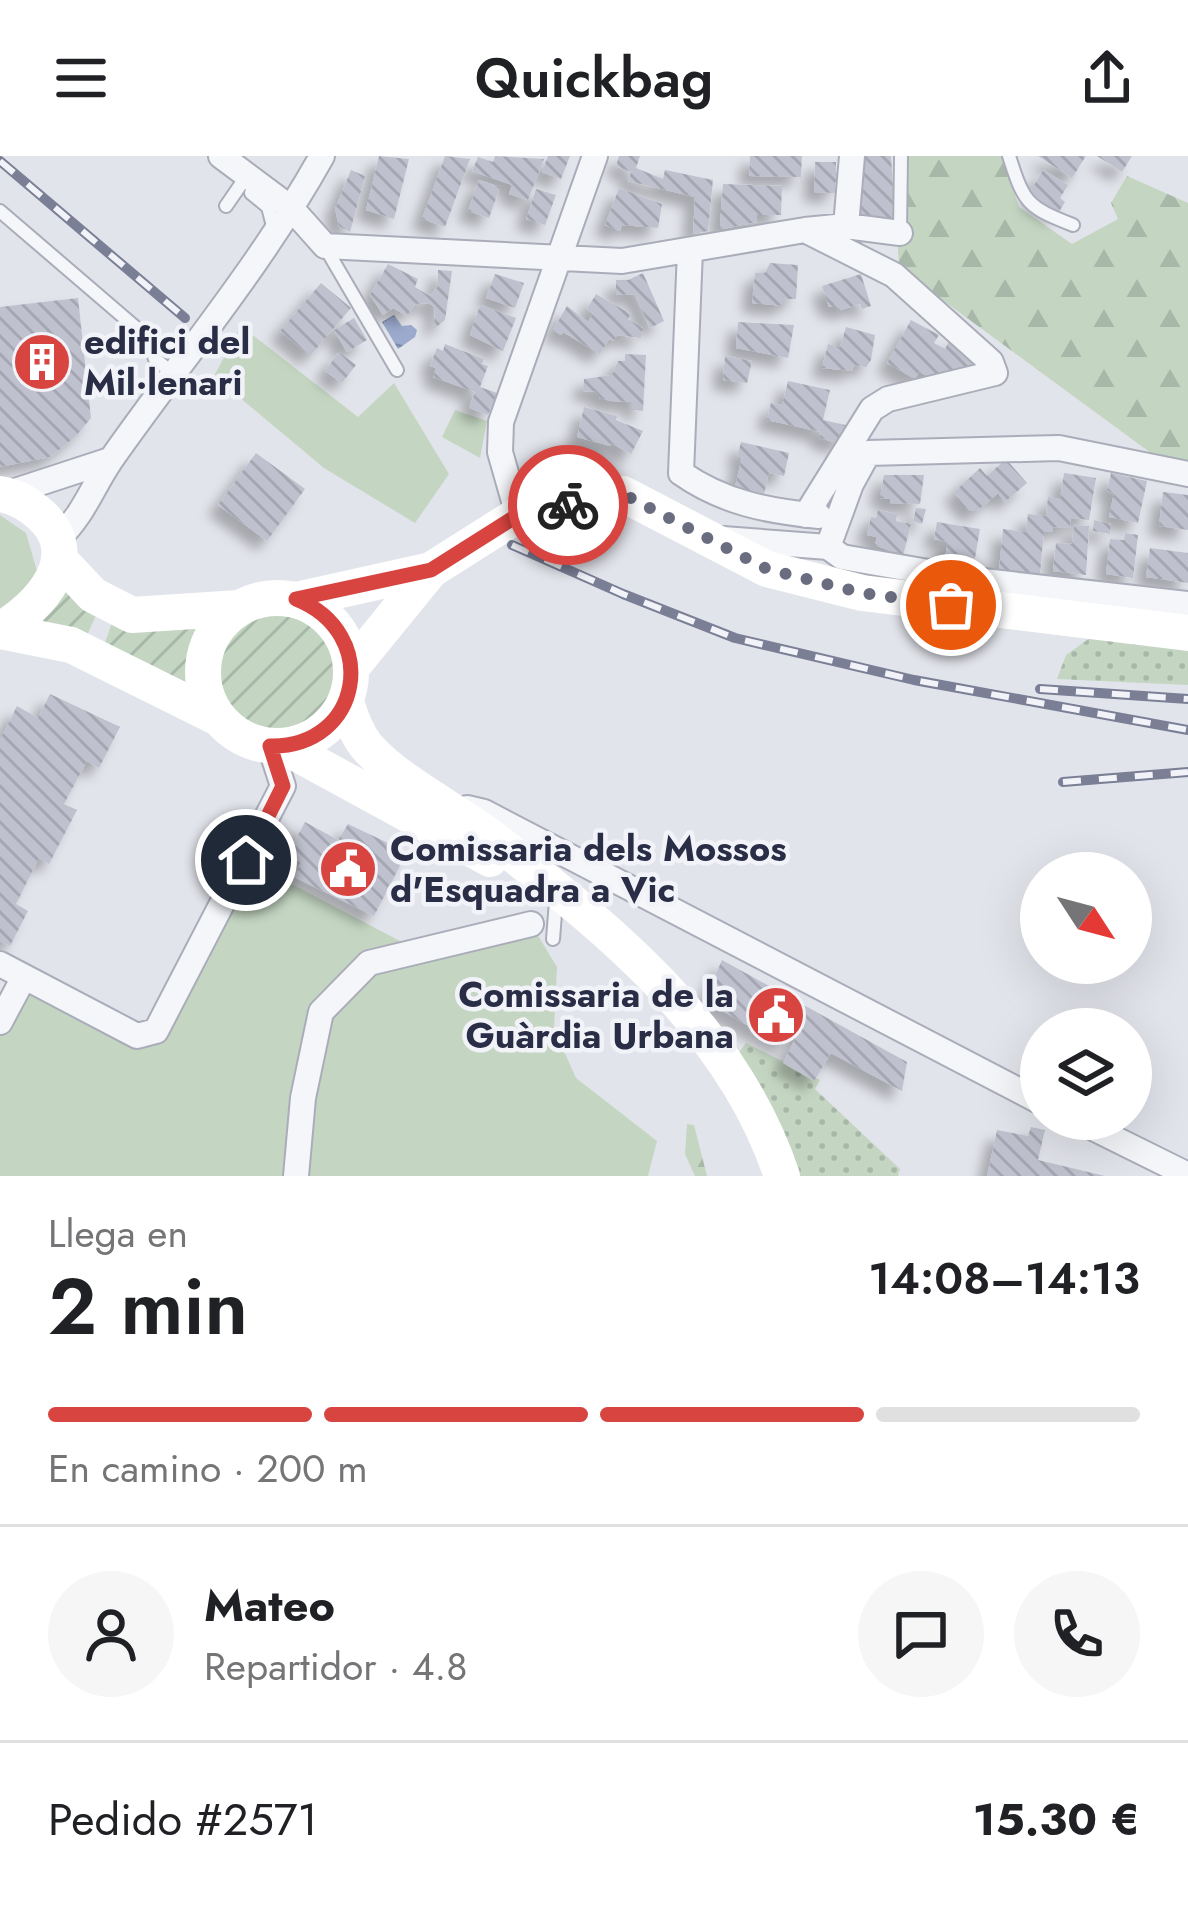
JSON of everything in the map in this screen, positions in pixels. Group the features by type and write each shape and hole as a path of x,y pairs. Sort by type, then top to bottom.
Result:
{"street":[{"path":"221,156 245,179 292,209 325,246 622,261 806,230 846,226 900,233"},
{"path":"0,630 42,598 59,549 110,460 275,235 322,156"},
{"path":"518,515 500,452 500,422 595,156"},
{"path":"846,226 851,156"},
{"path":"806,230 894,274 991,362 995,373 888,399 872,409 806,515"},
{"path":"690,250 681,473 726,500 839,518"},
{"path":"828,547 851,484 868,454 1059,448 1188,474"},
{"path":"3,494 110,460"},
{"path":"3,494 32,507 93,595 132,615 239,608 272,597 296,599 431,570 518,515 623,494 767,569 862,593 1188,633"},
{"path":"700,538 828,547 842,557 974,580 1188,604"},
{"path":"276,746 305,741 323,730 349,684 431,570"},
{"path":"296,599 313,606 337,627 369,749 614,937 667,987 720,1050 772,1144 782,1176"},
{"path":"218,718 203,681 205,653 219,625 239,608"},
{"path":"0,630 71,645 218,718 241,737 276,746 557,893"},
{"path":"0,964 137,1036 156,1030 283,786 276,746"},
{"path":"446,804 484,812 969,1076 1020,1094"},
{"path":"296,1176 303,1099 321,1012 369,963 531,924"},
{"path":"0,1022 24,977"},
{"path":"1116,1140 1183,1175"}],"lane":[{"path":"900,233 901,156"},
{"path":"1009,156 1023,199 1037,211 1073,224"},
{"path":"226,206 245,179 268,207 275,235"},
{"path":"0,211 148,338 155,359 173,374"},
{"path":"325,246 397,370"},
{"path":"554,938 557,893"}],"green space":[{"path":"897,156 1002,156 1019,207 1072,244 1118,219 1111,203 1127,176 1188,203 1188,466 1159,459 899,268"},
{"path":"241,326 358,417 394,383 449,474 415,523 324,468 214,376"},
{"path":"455,410 487,421 480,458 442,437"},
{"path":"0,515 26,533 37,571 28,591 0,612"},
{"path":"68,587 97,613 85,640 36,624"},
{"path":"278,614 300,618 319,631 332,650 336,672 332,694 319,713 300,726 278,730 256,726 237,713 224,694 220,672 224,650 237,631 256,618"},
{"path":"113,620 203,621 192,649 192,688 103,648"},
{"path":"1090,638 1188,643 1188,685 1057,679 1066,655"},
{"path":"246,860 419,951 531,924 557,967 554,1029 576,1078 657,1141 648,1176 0,1176 0,1022 24,977 156,1031"},
{"path":"746,1043 820,1080 815,1089 900,1169 898,1176 798,1176 737,1055"},
{"path":"687,1124 694,1125 707,1176 695,1176 685,1154"}],"water":[{"path":"394,315 402,326 417,330 398,349 382,322"}],"building":[{"path":"379,156 409,159 394,219 366,210"},
{"path":"445,156 470,159 445,227 422,219"},
{"path":"495,156 544,159 528,200 509,194 512,185 472,171 478,157 493,162"},
{"path":"548,156 570,156 561,179 542,172"},
{"path":"619,156 640,156 636,168 663,179 665,170 713,180 708,231 693,234 695,197 628,181 631,172 616,166"},
{"path":"750,156 802,156 801,177 749,176"},
{"path":"865,156 891,156 895,222 865,219 856,205 857,192 863,192"},
{"path":"1038,156 1086,156 1072,178"},
{"path":"1097,156 1132,156 1122,172"},
{"path":"815,162 836,162 836,172 843,172 842,182 835,182 835,193 814,192"},
{"path":"351,170 365,176 350,232 339,226 335,209"},
{"path":"1043,170 1068,185 1057,215 1031,200 1034,194 1030,192"},
{"path":"479,180 500,187 489,218 468,211"},
{"path":"723,184 782,186 781,215 757,215 757,222 723,229"},
{"path":"619,188 662,204 658,228 622,225 620,231 605,225"},
{"path":"536,189 556,195 545,225 526,219"},
{"path":"770,263 798,265 796,299 786,299 785,306 752,303 755,273 765,273"},
{"path":"388,264 418,279 415,287 430,296 438,286 438,270 452,271 445,320 434,329 435,307 429,303 415,304 407,316 393,308 383,315 370,295"},
{"path":"643,273 664,321 650,328 635,294 616,295 616,280"},
{"path":"495,274 524,283 515,308 486,298"},
{"path":"861,274 871,306 862,309 860,304 838,311 836,305 829,307 822,286"},
{"path":"321,283 351,308 310,356 280,331"},
{"path":"596,294 631,314 628,319 643,328 641,338 617,335 600,354 553,330 567,306 588,322 593,313 587,309"},
{"name":"edifici del Mil·lenari","path":"78,298 91,418 50,457 0,467 0,307"},
{"path":"480,305 516,318 503,351 470,335"},
{"path":"354,318 367,340 347,352 334,330"},
{"path":"911,320 939,335 934,343 945,349 951,337 978,361 974,371 929,377 919,372 915,379 887,363"},
{"path":"738,322 794,325 788,358 736,348"},
{"path":"846,327 875,335 871,360 866,367 854,365 852,371 822,368 828,344 840,347"},
{"path":"445,344 484,359 482,364 488,366 480,387 497,393 488,415 469,408 475,392 433,377 436,368 430,366 437,348 443,351"},
{"path":"339,352 356,365 342,383 325,371"},
{"path":"625,354 646,355 643,411 633,410 633,402 611,401 599,398 599,392 583,391 584,379 612,375 618,361 625,361"},
{"path":"725,356 752,361 747,383 723,380"},
{"path":"788,381 830,390 823,420 850,426 841,444 820,438 821,432 767,420 771,403 782,405"},
{"path":"584,407 617,416 616,420 643,431 631,454 611,443 577,437"},
{"path":"741,442 789,453 784,476 769,473 764,494 735,487"},
{"path":"256,453 305,489 267,541 218,505"},
{"path":"1006,459 1027,483 1005,502 998,493 977,511 970,511 954,492 980,468 987,476"},
{"path":"1064,473 1096,478 1089,520 1071,518 1070,528 1044,531 1040,574 999,570 1003,529 1026,532 1028,514 1046,516 1048,497 1060,499"},
{"path":"1111,473 1147,481 1138,523 1109,517 1114,493 1107,491"},
{"path":"884,475 924,475 920,504 880,498"},
{"path":"1163,492 1188,495 1188,530 1159,526"},
{"path":"916,508 926,509 922,524 913,521"},
{"path":"878,510 897,514 896,521 911,524 903,556 875,545 877,537 867,535"},
{"path":"1094,520 1111,524 1110,534 1093,531"},
{"path":"937,522 980,529 975,558 945,557 948,542 934,539"},
{"path":"1074,525 1089,526 1086,575 1053,571 1056,543 1072,544"},
{"path":"1125,533 1138,535 1133,578 1106,574 1110,539 1124,540"},
{"path":"1150,548 1188,553 1188,583 1146,577"},
{"path":"50,694 120,727 99,768 87,761 64,804 77,810 49,864 39,858 16,904 28,911 10,946 0,941 0,740 17,706 38,718"},
{"name":"Comissaria dels Mossos d'Esquadra a Vic","path":"305,822 338,840 348,824 407,852 374,916 294,877 301,862 287,855"},
{"name":"Comissaria de la Guàrdia Urbana","path":"722,960 907,1062 902,1091 831,1053 814,1081 783,1063 798,1033 792,1031 783,1046 704,1000"},
{"path":"997,1130 1020,1134 1020,1140 1043,1140 1038,1160 1105,1176 987,1176"}],"railway":[{"path":"0,161 185,318"},
{"path":"512,545 735,638 914,680 1188,730"},
{"path":"1040,689 1188,699"},
{"path":"1063,782 1188,772"}],"way so far":[{"path":"568,505 623,494 767,569 862,593 951,605"}],"place":[{"name":"edifici del Mil·lenari","path":"42,362"},
{"name":"Comissaria dels Mossos d'Esquadra a Vic","path":"348,869"},
{"name":"Comissaria de la Guàrdia Urbana","path":"776,1015"}],"route":[{"path":"246,860 283,786 270,746 305,741 323,730 346,701 351,685 350,653 337,627 313,606 296,599 431,570 518,515 568,505"}]}
